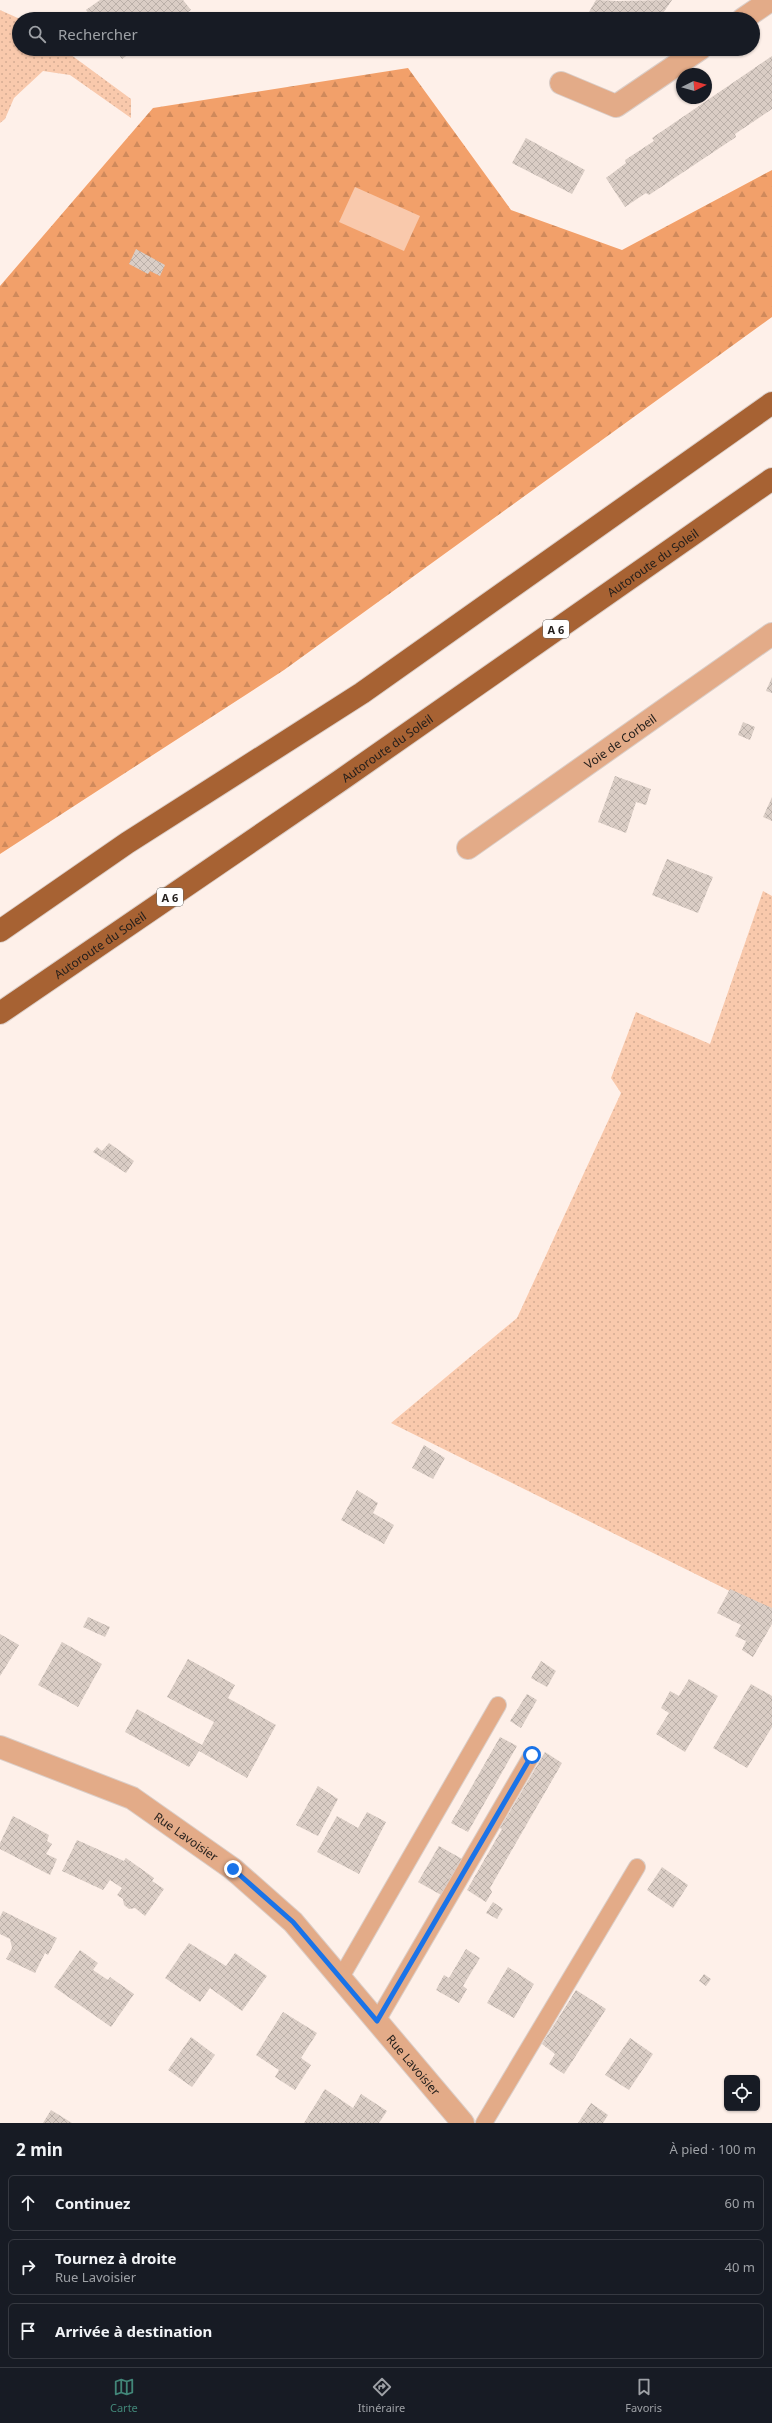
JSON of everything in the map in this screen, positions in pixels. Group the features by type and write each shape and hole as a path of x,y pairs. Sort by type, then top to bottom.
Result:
{"highway":[{"path":"0,931 127,843 362,693 772,402"},
{"name":"Autoroute du Soleil","path":"0,1014 341,780 772,479"}],"street":[{"path":"754,12 771,0"},
{"path":"561,83 616,106 690,56"},
{"name":"Voie de Corbeil","path":"468,848 772,634"},
{"name":"Rue Lavoisier","path":"0,1747 132,1798 233,1869 293,1922 463,2123"}],"lane":[{"path":"340,1978 498,1705"},
{"path":"377,2021 532,1755"},
{"path":"484,2123 637,1867"}],"shaded area":[{"path":"0,10 12,15 12,56 73,56 131,99 131,118 70,75 43,71 14,98 5,119 0,123"},
{"path":"355,187 420,216 404,251 339,222"},
{"path":"763,891 772,896 772,1612 391,1423 517,1318 621,1093 611,1078 636,1012 710,1044"}],"green space":[{"path":"408,68 511,210 622,250 772,170 772,317 284,670 0,854 0,286 153,108"}],"building":[{"path":"100,0 183,0 191,10 188,12 88,12 86,10"},
{"path":"596,0 672,0 664,12 589,12"},
{"path":"772,56 772,109 735,134 736,137 649,195 646,193 625,207 606,178 626,163 625,160 654,141 652,138 702,104 712,104 712,97"},
{"path":"526,138 585,170 572,194 512,163"},
{"path":"136,249 165,265 160,276 150,271 148,274 129,264"},
{"path":"772,677 772,693 766,691"},
{"path":"743,722 755,727 750,740 738,735"},
{"path":"615,776 651,789 646,805 636,802 626,833 598,822"},
{"path":"772,797 772,821 763,817"},
{"path":"667,859 713,877 698,913 652,895"},
{"path":"109,1143 134,1161 126,1173 93,1152 97,1147 102,1151"},
{"path":"424,1445 445,1458 433,1479 412,1468"},
{"path":"357,1490 378,1503 373,1513 394,1525 384,1544 341,1520"},
{"path":"730,1589 772,1608 772,1624 753,1657 742,1650 746,1641 735,1636 741,1625 717,1613"},
{"path":"88,1617 110,1627 105,1637 83,1627"},
{"path":"0,1634 19,1645 0,1676"},
{"path":"62,1642 102,1664 78,1707 38,1685"},
{"path":"188,1659 235,1685 228,1698 276,1725 247,1778 199,1751 189,1767 125,1732 137,1709 202,1745 214,1722 167,1697"},
{"path":"541,1661 556,1671 547,1687 531,1678"},
{"path":"689,1679 718,1696 685,1752 656,1734 669,1713 661,1708 670,1691 679,1696"},
{"path":"751,1684 772,1696 772,1727 747,1768 713,1748"},
{"path":"527,1694 537,1700 521,1728 510,1721"},
{"path":"500,1737 517,1746 468,1832 451,1823"},
{"path":"545,1752 562,1763 490,1888 492,1892 486,1902 467,1890 502,1829 500,1828"},
{"path":"318,1786 338,1799 318,1836 296,1825"},
{"path":"367,1812 386,1822 359,1874 317,1852 337,1816 358,1828"},
{"path":"13,1816 49,1835 47,1841 52,1844 46,1854 57,1859 50,1875 0,1849 0,1843"},
{"path":"77,1840 124,1861 126,1858 154,1878 152,1881 164,1889 145,1916 135,1908 129,1909 124,1905 123,1899 117,1895 122,1888 110,1880 103,1890 62,1871"},
{"path":"439,1846 464,1860 443,1896 418,1882"},
{"path":"662,1867 688,1885 673,1908 647,1890"},
{"path":"493,1902 503,1909 497,1919 486,1913"},
{"path":"3,1911 57,1938 48,1955 45,1953 35,1973 6,1959 12,1948 10,1939 0,1934 0,1917"},
{"path":"189,1943 226,1966 235,1953 267,1976 242,2011 210,1988 200,2002 165,1978"},
{"path":"466,1949 480,1958 463,1986 467,1989 459,2003 436,1990 444,1975 449,1978"},
{"path":"80,1950 98,1963 93,1970 108,1980 110,1977 134,1994 111,2027 54,1987"},
{"path":"508,1967 534,1984 514,2018 487,2003"},
{"path":"704,1974 711,1979 706,1986 699,1981"},
{"path":"576,1990 606,2009 564,2074 549,2064 555,2054 542,2044"},
{"path":"283,2012 317,2033 301,2058 311,2065 295,2090 275,2077 279,2070 256,2055"},
{"path":"191,2037 215,2055 192,2087 168,2070"},
{"path":"630,2038 653,2054 629,2090 605,2075"},
{"path":"325,2089 353,2108 361,2094 387,2111 379,2123 304,2123"},
{"path":"591,2103 608,2115 603,2123 578,2123"},
{"path":"51,2110 72,2123 43,2123"}],"route":[{"path":"233,1869 293,1922 377,2021 532,1755"}]}
